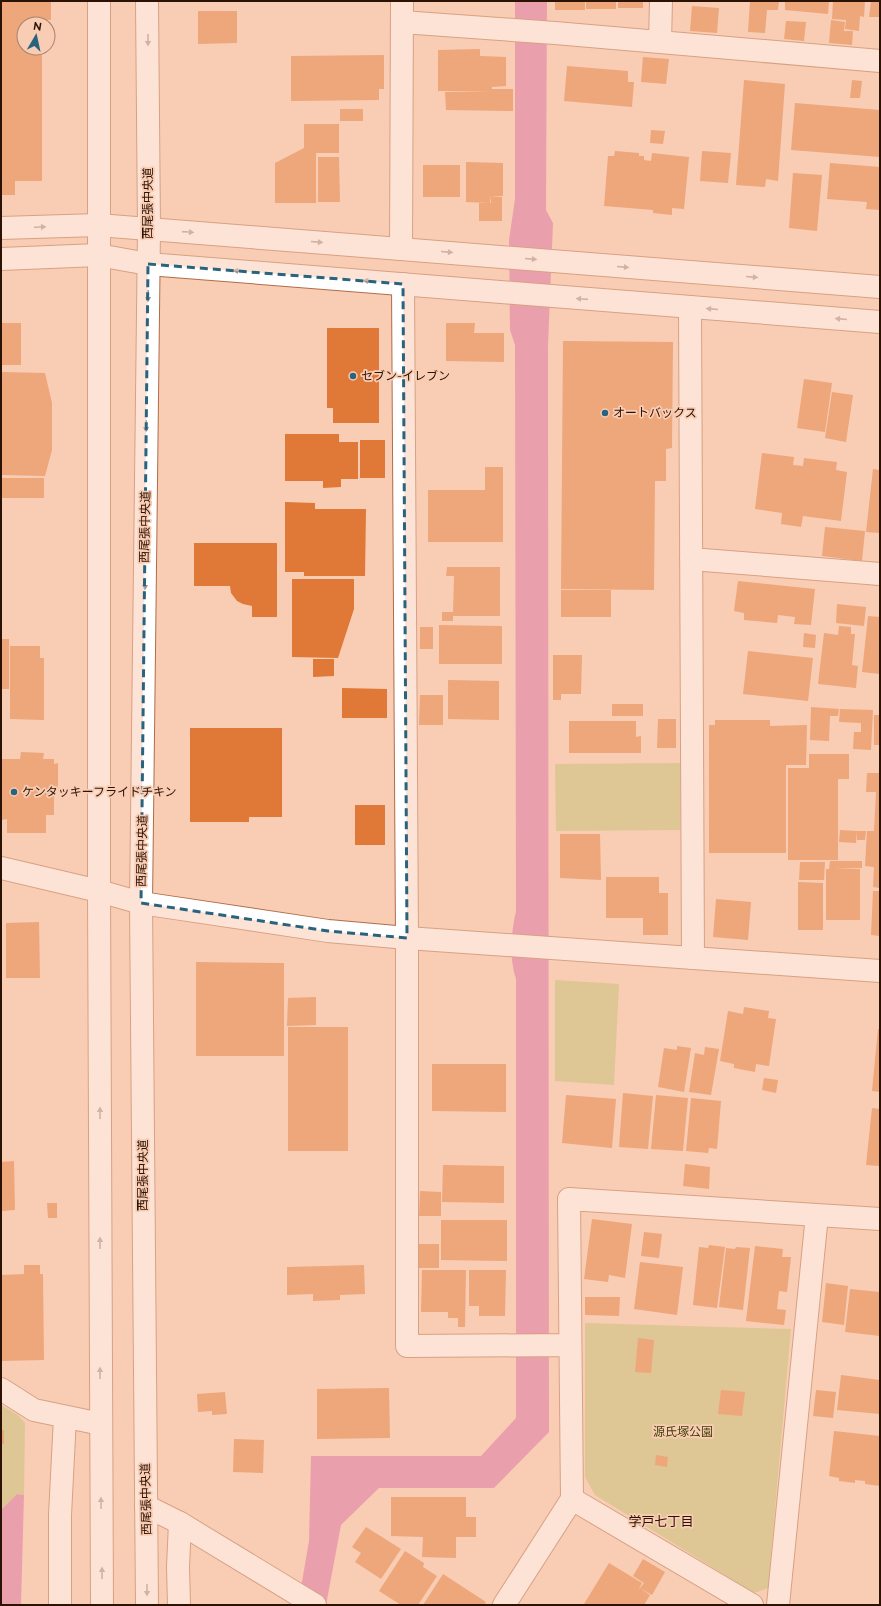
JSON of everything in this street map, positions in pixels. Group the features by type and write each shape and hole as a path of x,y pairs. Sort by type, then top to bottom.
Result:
{"street":[{"path":"99,1 99,892 100,1424 102,1605"},
{"name":"西尾張中央道","path":"147,1 149,229 141,903 147,1605"},
{"path":"660,1 660,42"},
{"path":"401,249 402,11 513,30 880,61"},
{"path":"1,228 98,225 880,287"},
{"path":"1,259 98,255 148,264 880,322"},
{"path":"403,284 407,938 407,1346 563,1345"},
{"path":"690,307 693,958"},
{"path":"691,559 880,574"},
{"path":"1,868 141,903 328,931 407,938 880,971"},
{"path":"504,1605 572,1499 563,1345 569,1199 880,1219"},
{"path":"778,1605 817,1215"},
{"path":"1,1389 34,1410 100,1424"},
{"path":"60,1605 60,1514 65,1417"},
{"path":"572,1499 752,1605"},
{"path":"146,1506 180,1523 315,1605"},
{"path":"179,1605 178,1567 180,1523"}],"highlighted area":[{"path":"148,264 403,284 407,938 328,931 141,903"}],"green space":[{"path":"680,763 680,830 556,831 555,764"},
{"path":"555,980 619,984 614,1085 555,1081"},
{"name":"源氏塚公園","path":"585,1323 791,1329 768,1588 754,1593 595,1495 585,1477"},
{"path":"1,1405 18,1415 25,1423 24,1495 17,1494 1,1510"}],"shaded area":[{"path":"515,1 547,1 546,210 553,223 548,346 549,1432 494,1488 379,1488 341,1525 326,1605 298,1605 309,1541 311,1456 481,1456 516,1418 516,979 512,963 513,928 516,911 515,345 510,330 509,240 515,199"},
{"path":"17,1494 24,1495 21,1605 1,1605 1,1510"}],"building":[{"path":"1,1 51,1 51,16 16,16 16,56 42,56 42,181 15,181 15,195 1,195"},
{"path":"555,1 585,1 585,10 555,10"},
{"path":"586,1 616,1 616,9 586,9"},
{"path":"618,1 643,1 643,8 618,8"},
{"path":"750,1 779,1 778,10 767,10 765,33 748,32"},
{"path":"785,1 829,1 828,14 785,10"},
{"path":"833,1 865,1 864,17 860,16 859,31 845,29 846,20 832,19"},
{"path":"871,1 880,1 880,17 869,17"},
{"path":"692,6 719,8 717,33 690,31"},
{"path":"198,11 237,11 237,43 198,44"},
{"path":"831,20 845,22 844,31 853,31 852,45 829,43"},
{"path":"786,21 806,22 804,41 784,39"},
{"path":"480,49 480,56 506,57 506,86 492,87 492,89 513,89 513,111 446,110 445,92 492,91 438,91 438,50"},
{"path":"384,55 384,89 379,89 379,100 291,101 291,56"},
{"path":"643,57 669,59 666,84 641,82"},
{"path":"567,66 628,71 628,82 634,82 632,107 564,101"},
{"path":"744,80 785,84 778,181 766,179 765,187 736,185"},
{"path":"852,80 862,81 860,98 850,98"},
{"path":"795,103 880,110 880,157 791,150"},
{"path":"340,109 363,109 363,121 340,121"},
{"path":"304,124 339,124 339,153 316,153 316,203 275,203 275,163 304,148"},
{"path":"651,130 665,131 663,144 650,143"},
{"path":"615,151 639,153 639,156 644,156 644,160 651,161 652,153 689,157 684,209 672,208 672,215 653,213 653,210 604,206 608,156 614,156"},
{"path":"702,151 731,153 728,183 700,181"},
{"path":"318,157 339,157 340,202 318,202"},
{"path":"466,162 503,163 503,196 490,196 490,203 466,202"},
{"path":"830,163 880,167 880,210 866,209 867,202 827,199"},
{"path":"423,165 460,165 460,197 423,197"},
{"path":"793,173 822,175 817,231 789,228"},
{"path":"490,196 502,197 502,221 479,221 479,203 491,203"},
{"path":"1,323 21,323 21,365 1,365"},
{"path":"446,323 475,323 474,333 504,333 504,362 446,361"},
{"path":"327,328 379,328 379,423 333,423 333,408 327,408"},
{"path":"563,341 673,342 672,448 666,449 666,481 655,481 654,590 561,589"},
{"path":"1,372 45,373 52,403 52,450 45,476 1,475"},
{"path":"804,379 832,383 825,432 797,428"},
{"path":"832,392 853,395 846,442 825,438"},
{"path":"285,434 339,434 339,442 358,442 358,479 341,479 341,487 323,488 323,481 285,481"},
{"path":"360,440 385,440 385,478 360,478"},
{"path":"762,453 794,457 793,465 803,466 804,458 837,462 836,470 847,472 841,521 803,516 801,527 781,524 782,513 755,509"},
{"path":"485,467 503,467 503,542 428,542 428,490 485,490"},
{"path":"873,469 880,470 880,533 866,532"},
{"path":"2,478 44,478 44,498 1,498"},
{"path":"285,502 315,503 315,509 366,509 365,576 304,576 304,572 285,572"},
{"path":"825,527 865,531 862,561 822,556"},
{"path":"194,543 277,543 277,617 252,617 252,606 237,601 231,593 230,586 194,586"},
{"path":"447,567 500,567 500,616 453,616 453,621 442,621 442,612 453,612 454,576 446,576"},
{"path":"292,579 354,579 354,609 338,658 292,657"},
{"path":"738,581 815,589 811,625 794,624 795,617 778,615 777,623 744,620 744,613 734,611"},
{"path":"561,590 611,590 611,617 561,617"},
{"path":"837,604 866,607 864,626 836,623"},
{"path":"868,616 880,617 880,674 862,672"},
{"path":"439,625 502,626 502,664 439,664"},
{"path":"839,626 851,627 851,634 855,634 852,665 858,666 856,688 818,684 824,633 838,635"},
{"path":"420,627 433,627 433,649 420,649"},
{"path":"804,633 816,635 815,648 803,647"},
{"path":"1,639 9,639 9,689 1,689"},
{"path":"10,646 40,646 40,658 44,658 44,720 10,719"},
{"path":"748,651 813,658 808,701 743,694"},
{"path":"553,655 582,655 581,694 561,694 561,700 553,700"},
{"path":"313,659 334,659 334,676 313,677"},
{"path":"448,680 499,681 499,720 448,719"},
{"path":"342,688 387,689 387,718 342,718"},
{"path":"420,695 443,695 443,725 419,725"},
{"path":"612,704 643,704 643,716 612,716"},
{"path":"811,707 839,709 838,716 830,716 829,741 810,740"},
{"path":"840,709 873,710 871,750 853,749 854,732 861,732 861,723 839,722"},
{"path":"874,715 880,715 880,745 874,745"},
{"path":"658,719 676,719 676,748 657,748"},
{"path":"715,720 770,720 770,726 807,725 806,765 786,765 786,853 709,853 709,725 715,725"},
{"path":"569,721 636,721 636,737 641,736 641,753 569,753"},
{"path":"190,728 282,728 282,817 249,817 249,822 190,822"},
{"path":"21,752 44,753 43,759 54,759 54,764 58,763 58,788 54,788 54,815 46,815 46,833 7,833 7,819 2,820 1,759 20,759"},
{"path":"809,754 849,754 849,779 838,779 838,860 788,860 788,768 809,768"},
{"path":"867,773 880,773 880,888 873,887 874,867 865,866 867,831 874,831 876,792 866,792"},
{"path":"355,805 385,805 385,845 355,845"},
{"path":"840,830 857,831 856,843 839,842"},
{"path":"857,831 866,831 865,840 857,840"},
{"path":"560,834 600,834 601,880 560,878"},
{"path":"830,861 862,861 862,868 834,868 860,869 860,920 826,920 826,869 829,869"},
{"path":"800,862 825,862 824,880 799,880"},
{"path":"606,877 659,877 659,893 668,893 668,935 643,935 643,918 606,918"},
{"path":"798,882 823,883 823,930 798,930"},
{"path":"873,891 880,891 880,936 871,935"},
{"path":"716,899 751,902 748,940 713,937"},
{"path":"39,922 40,978 6,978 6,923"},
{"path":"196,962 284,963 284,1056 196,1056"},
{"path":"316,997 316,1025 287,1026 288,998"},
{"path":"744,1007 769,1011 768,1018 776,1019 769,1066 756,1064 755,1072 734,1068 734,1064 720,1061 728,1011 743,1014"},
{"path":"288,1027 348,1027 348,1151 288,1151"},
{"path":"878,1029 880,1030 880,1092 872,1091"},
{"path":"677,1046 691,1048 684,1092 658,1087 664,1048 677,1050"},
{"path":"705,1047 719,1049 711,1095 689,1092 695,1053 704,1055"},
{"path":"432,1064 506,1064 506,1112 432,1111"},
{"path":"764,1078 778,1080 776,1093 762,1090"},
{"path":"623,1093 653,1096 648,1149 619,1147"},
{"path":"566,1095 616,1099 612,1148 562,1143"},
{"path":"656,1095 688,1098 683,1151 651,1149"},
{"path":"691,1098 721,1101 717,1149 709,1148 708,1153 686,1151"},
{"path":"872,1108 880,1109 880,1166 866,1165"},
{"path":"14,1161 15,1210 1,1211 1,1162"},
{"path":"685,1164 710,1167 709,1189 683,1186"},
{"path":"443,1165 504,1166 504,1203 442,1202"},
{"path":"420,1191 441,1192 441,1216 419,1216"},
{"path":"47,1203 57,1203 57,1218 48,1218"},
{"path":"592,1219 632,1224 625,1278 609,1275 608,1282 584,1279"},
{"path":"441,1220 507,1220 507,1261 441,1260"},
{"path":"644,1232 662,1234 659,1258 641,1256"},
{"path":"419,1244 439,1244 439,1268 419,1268"},
{"path":"709,1245 725,1247 717,1308 693,1305 699,1247 708,1248"},
{"path":"755,1246 783,1249 782,1257 791,1257 787,1292 779,1291 777,1309 786,1310 784,1325 746,1321"},
{"path":"736,1247 750,1248 743,1310 719,1307 726,1248 735,1249"},
{"path":"640,1262 683,1267 677,1315 634,1309"},
{"path":"24,1265 40,1265 40,1274 43,1274 44,1360 1,1361 1,1275 24,1274"},
{"path":"364,1265 365,1294 340,1295 340,1300 313,1301 313,1294 287,1295 287,1267"},
{"path":"422,1270 466,1270 465,1327 458,1327 458,1318 448,1318 448,1312 421,1312"},
{"path":"469,1270 506,1270 505,1316 479,1316 479,1306 469,1306"},
{"path":"826,1283 848,1286 844,1325 822,1322"},
{"path":"850,1289 880,1292 880,1336 845,1332"},
{"path":"585,1297 620,1297 619,1316 585,1315"},
{"path":"638,1338 654,1340 651,1373 635,1372"},
{"path":"841,1375 880,1380 880,1414 837,1410"},
{"path":"389,1388 390,1438 317,1439 317,1389"},
{"path":"721,1390 745,1392 742,1416 718,1414"},
{"path":"816,1390 836,1392 833,1418 813,1416"},
{"path":"225,1392 227,1414 212,1415 212,1411 198,1412 197,1394"},
{"path":"1,1430 4,1430 4,1444 1,1444"},
{"path":"834,1431 880,1436 880,1486 865,1484 865,1481 855,1480 855,1483 839,1481 839,1478 829,1476"},
{"path":"234,1439 264,1440 263,1473 233,1472"},
{"path":"656,1455 668,1457 667,1467 655,1465"},
{"path":"391,1497 466,1497 466,1517 476,1517 476,1537 456,1537 456,1558 422,1557 423,1537 391,1536"},
{"path":"366,1527 401,1549 381,1579 355,1562 361,1553 352,1547"},
{"path":"405,1551 424,1563 423,1567 437,1576 418,1605 401,1605 379,1591"},
{"path":"643,1559 665,1572 652,1595 640,1588 644,1583 633,1576"},
{"path":"609,1563 642,1583 638,1591 640,1588 650,1595 644,1605 584,1604"},
{"path":"443,1574 486,1602 484,1605 423,1605"}],"place":[{"name":"セブン-イレブン","path":"353,376"},
{"name":"オートバックス","path":"605,413"},
{"name":"ケンタッキーフライドチキン","path":"14,792"}],"district":[{"name":"学戸七丁目","path":"661,1521"}]}
